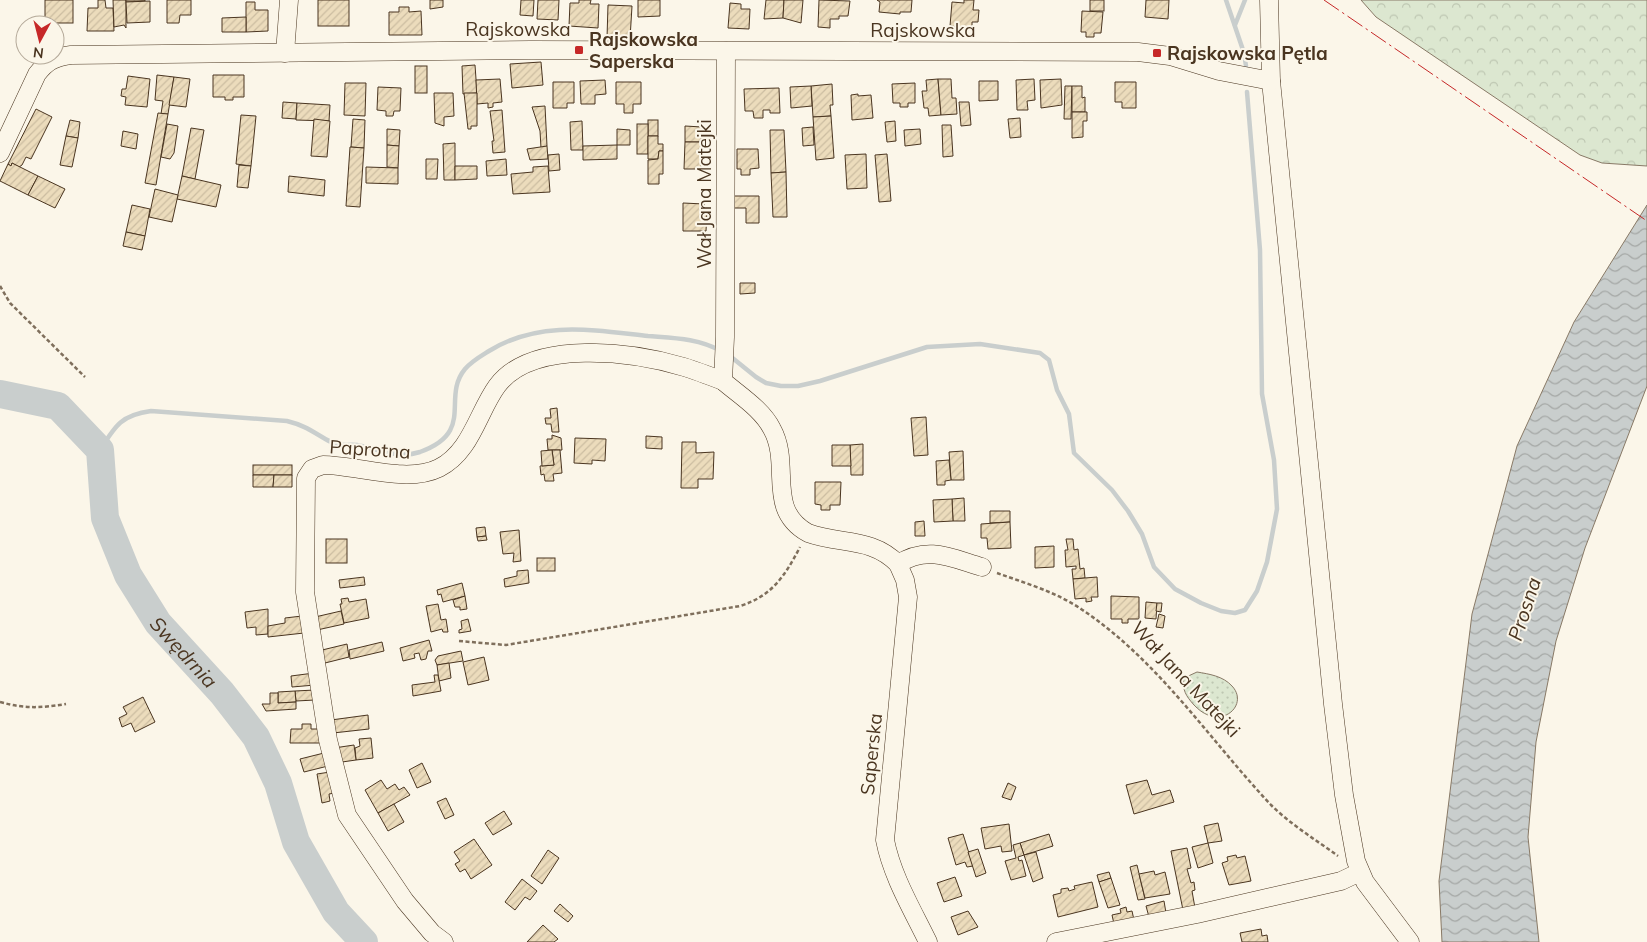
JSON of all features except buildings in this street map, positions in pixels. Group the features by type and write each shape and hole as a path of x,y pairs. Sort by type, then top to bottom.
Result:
{"street":[{"path":"285,53 288,0"},
{"path":"1269,0 1271,82 1333,704 1348,823 1360,872 1410,942"},
{"name":"Rajskowska","path":"0,153 37,74 45,64 56,57 531,50 1138,52 1170,56 1219,71 1271,82"},
{"name":"Wał Jana Matejki","path":"723,374 725,337 726,51"},
{"name":"Paprotna","path":"444,942 432,933 381,869 347,815 328,740 305,592 306,478 312,469 323,465 396,474 418,473 438,468 453,458 466,442 497,386 510,371 530,361 554,356 599,353 646,358 723,374"},
{"path":"723,374 763,415 772,428 778,443 781,494 786,512 798,528 808,533 874,546 888,554 898,564 911,556 925,553 938,554 982,567"},
{"name":"Saperska","path":"898,564 905,580 908,597 885,840 888,858 928,942"},
{"path":"1056,942 1197,914 1341,881 1360,872"}],"path":[{"path":"0,286 10,303 85,377"},
{"path":"460,640 506,646 740,606 758,601 775,587 808,533"},
{"name":"Wał Jana Matejki","path":"982,567 1038,587 1071,603 1115,634 1151,667 1273,806 1360,872"},
{"path":"0,702 20,707 37,708 66,704"}],"green space":[{"path":"1361,0 1647,0 1647,166 1602,163 1580,155 1376,17"},
{"path":"1197,672 1220,678 1232,686 1237,693 1237,701 1235,708 1230,713 1213,717 1204,713 1191,702 1184,689 1184,678"}],"water":[{"name":"Prosna","path":"1647,205 1647,386 1585,548 1556,641 1536,742 1528,837 1539,942 1442,942 1439,881 1472,614 1517,446 1574,322"}],"waterway":[{"path":"1226,0 1244,53 1246,66"},
{"path":"1235,25 1245,0"},
{"path":"730,356 766,383 781,386 798,386 820,381 927,347 980,344 1040,353 1049,360 1057,390 1069,414 1074,453 1112,490 1128,511 1142,534 1154,567 1175,589 1201,603 1221,611 1235,613 1245,610 1257,591 1267,562 1277,509 1274,460 1262,394 1260,250 1247,92"},
{"path":"100,450 120,423 132,415 151,411 287,421 305,427 337,444 357,445 388,453 412,454 437,444 447,435 453,425 458,380 465,369 489,351 508,341 547,331 587,330 685,339 703,343 721,351"},
{"name":"Swędrnia","path":"0,394 58,406 100,450 105,518 128,575 158,623 222,693 256,737 278,783 296,842 336,912 364,942"}],"power":[{"path":"1324,0 1647,221"}],"place":[{"name":"Rajskowska Saperska","path":"579,50"},
{"name":"Rajskowska Pętla","path":"1157,53"}]}
